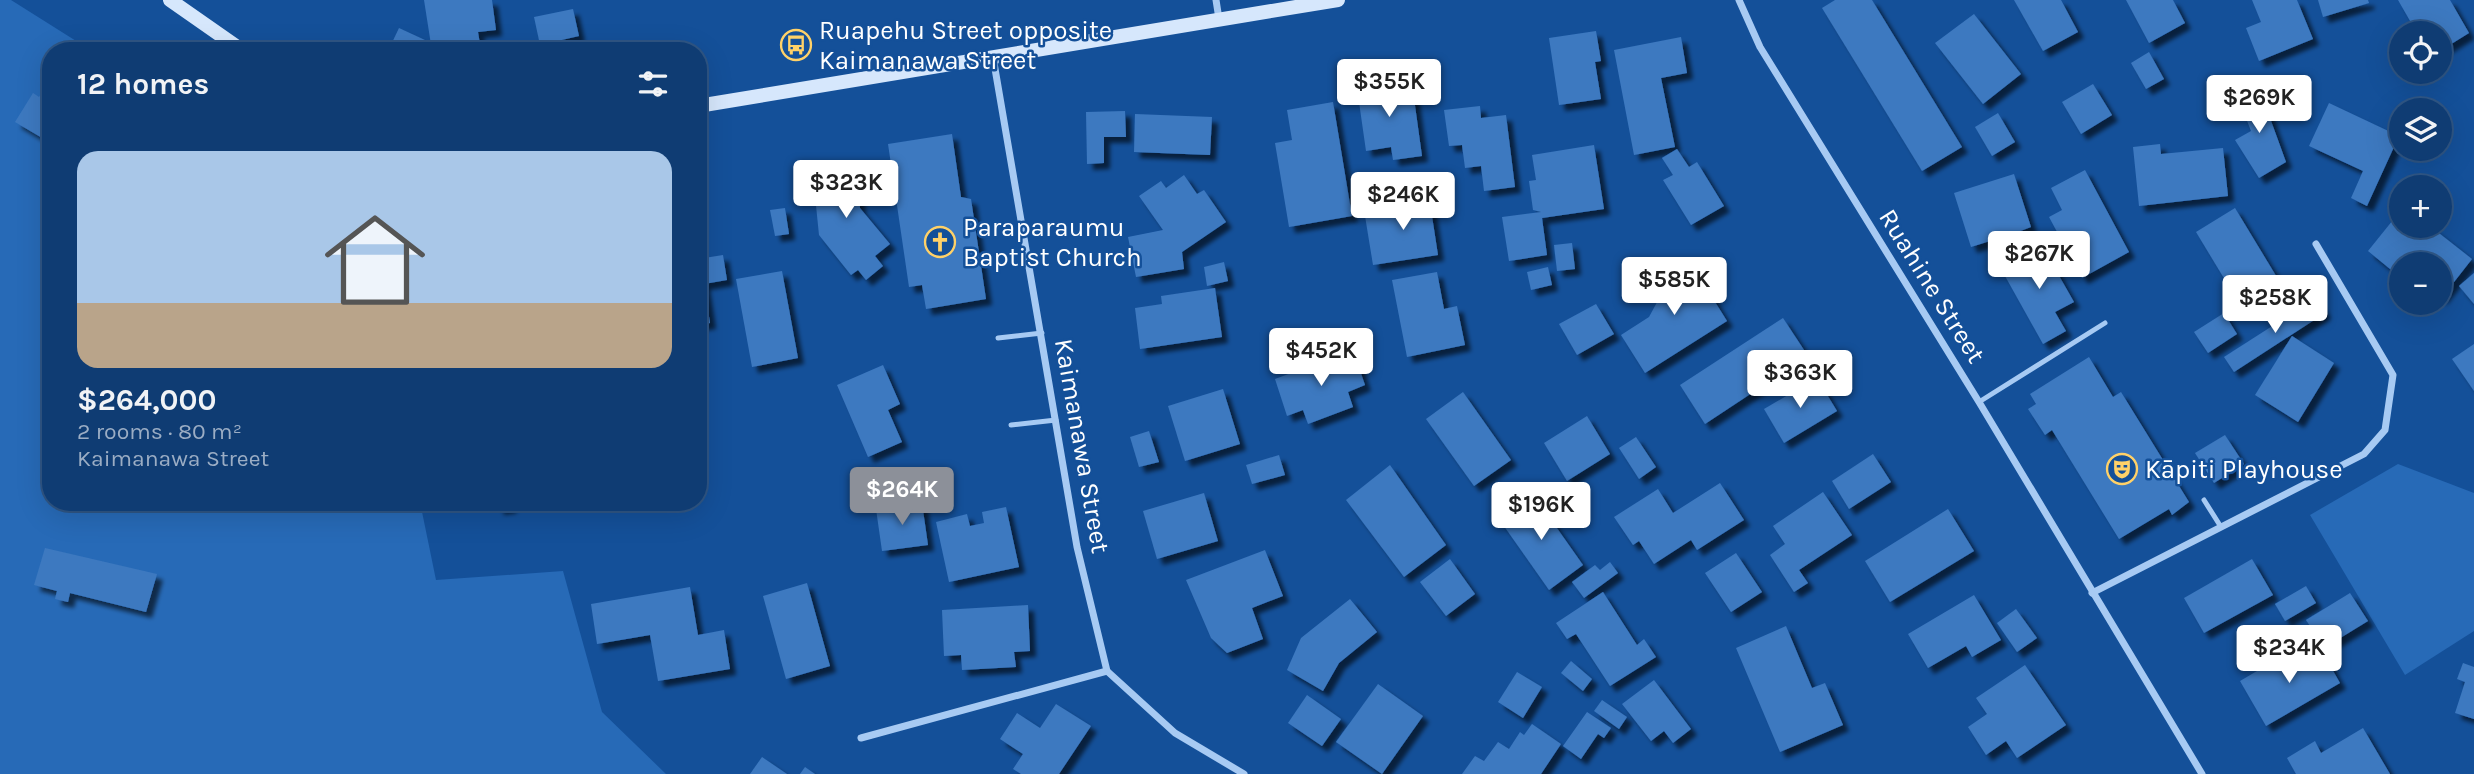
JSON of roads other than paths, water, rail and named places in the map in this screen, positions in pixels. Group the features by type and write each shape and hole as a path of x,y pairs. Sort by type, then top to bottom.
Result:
{"street":[{"path":"170,0 230,42"},
{"path":"1216,0 1219,19"},
{"path":"707,105 1338,0"},
{"name":"Ruahine Street","path":"1739,0 1760,47 1979,402 2202,774"},
{"name":"Kaimanawa Street","path":"993,57 1077,547 1107,671"},
{"path":"2092,593 2364,454 2385,430 2393,375 2316,244"},
{"path":"861,738 1107,671 1175,733 1244,774"}],"lane":[{"path":"1979,402 2105,323"},
{"path":"998,338 1042,333"},
{"path":"1011,425 1056,420"},
{"path":"2204,500 2221,527"}],"place":[{"name":"Ruapehu Street opposite Kaimanawa Street","path":"796,45"},
{"name":"Paraparaumu Baptist Church","path":"940,242"},
{"name":"Kāpiti Playhouse","path":"2122,469"}]}
